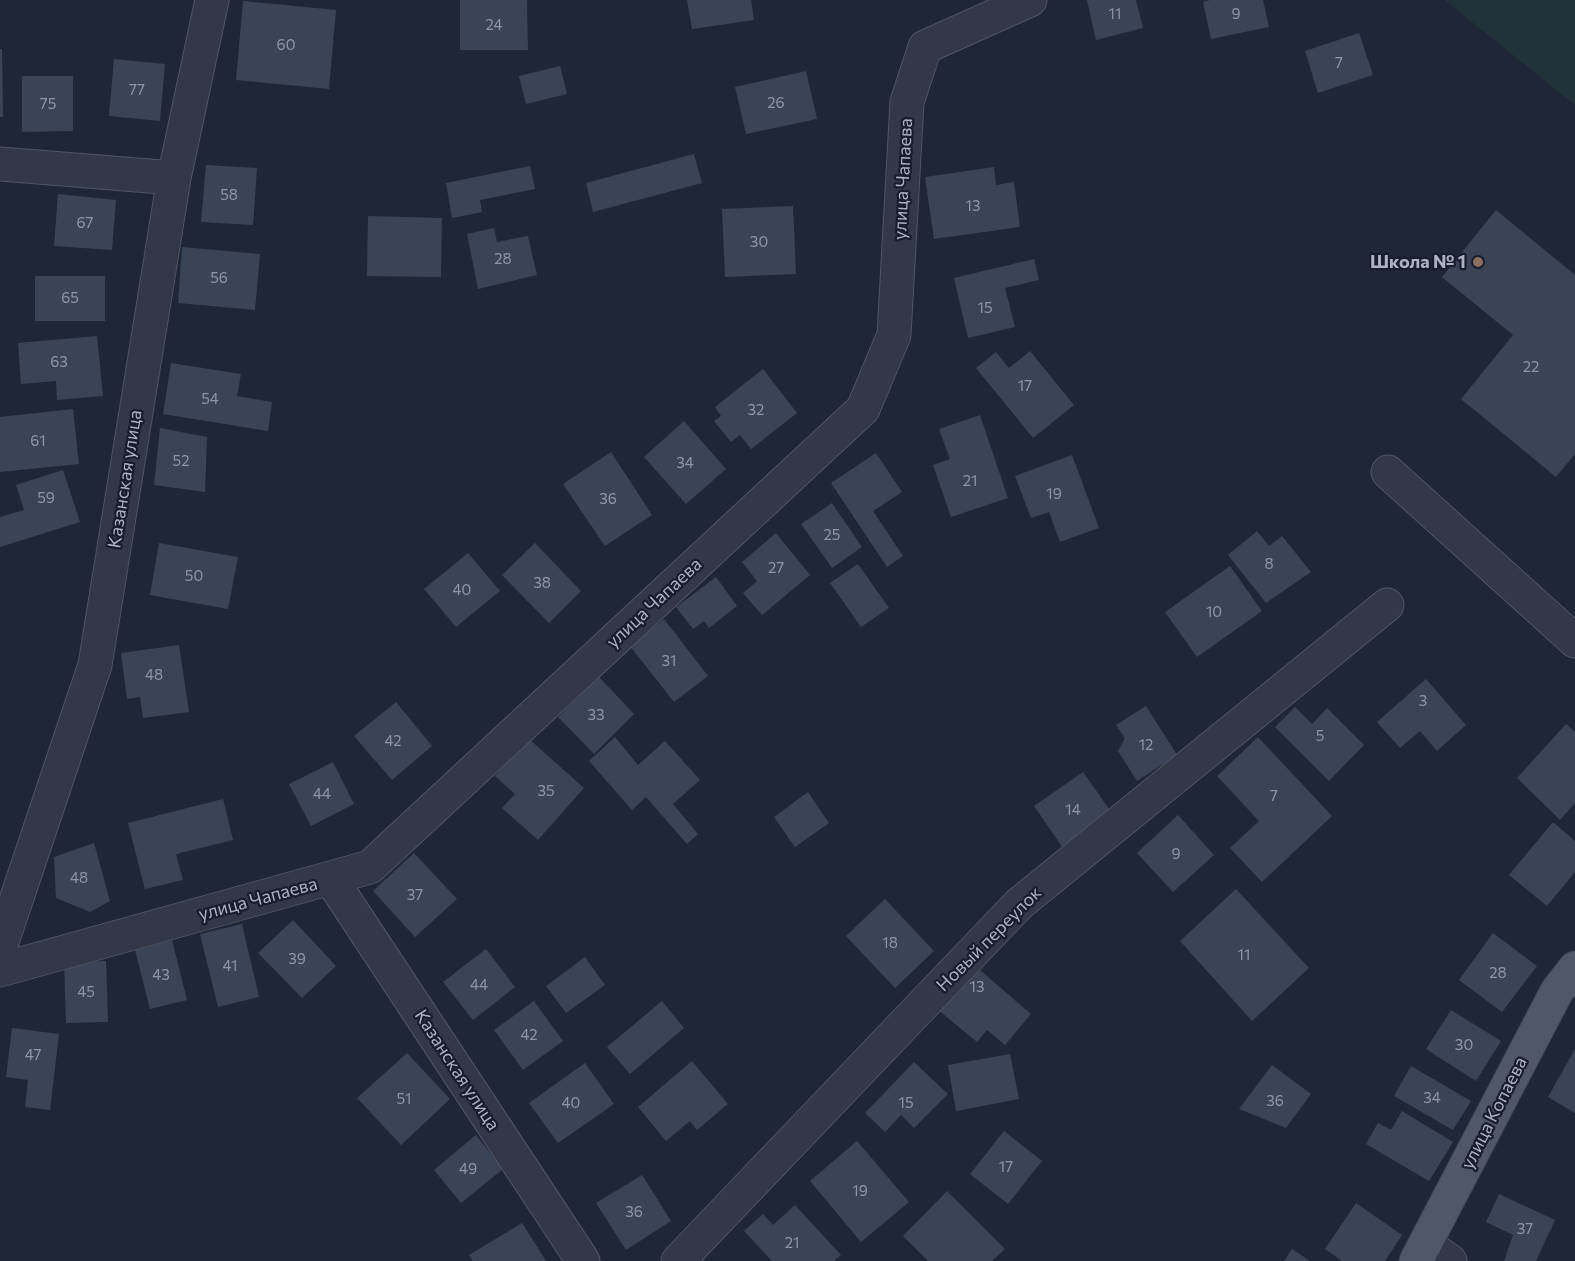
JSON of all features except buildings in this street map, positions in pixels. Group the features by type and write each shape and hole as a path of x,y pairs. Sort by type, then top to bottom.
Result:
{"main road":[{"name":"улица Копаева","path":"1431,1255 1557,992 1575,968"}],"street":[{"name":"Казанская улица","path":"0,948 95,665 174,178 212,0"},
{"name":"улица Чапаева","path":"0,970 370,867 863,409 894,335 907,102 925,47 1030,0"},
{"path":"0,164 174,178"},
{"path":"1388,472 1575,641"},
{"name":"Новый переулок","path":"678,1261 1019,904 1387,605"},
{"name":"Казанская улица","path":"331,879 583,1261"}],"shaded area":[{"path":"1446,0 1575,0 1575,105 1446,1"}],"place":[{"name":"Школа № 1","path":"1478,262"}]}
